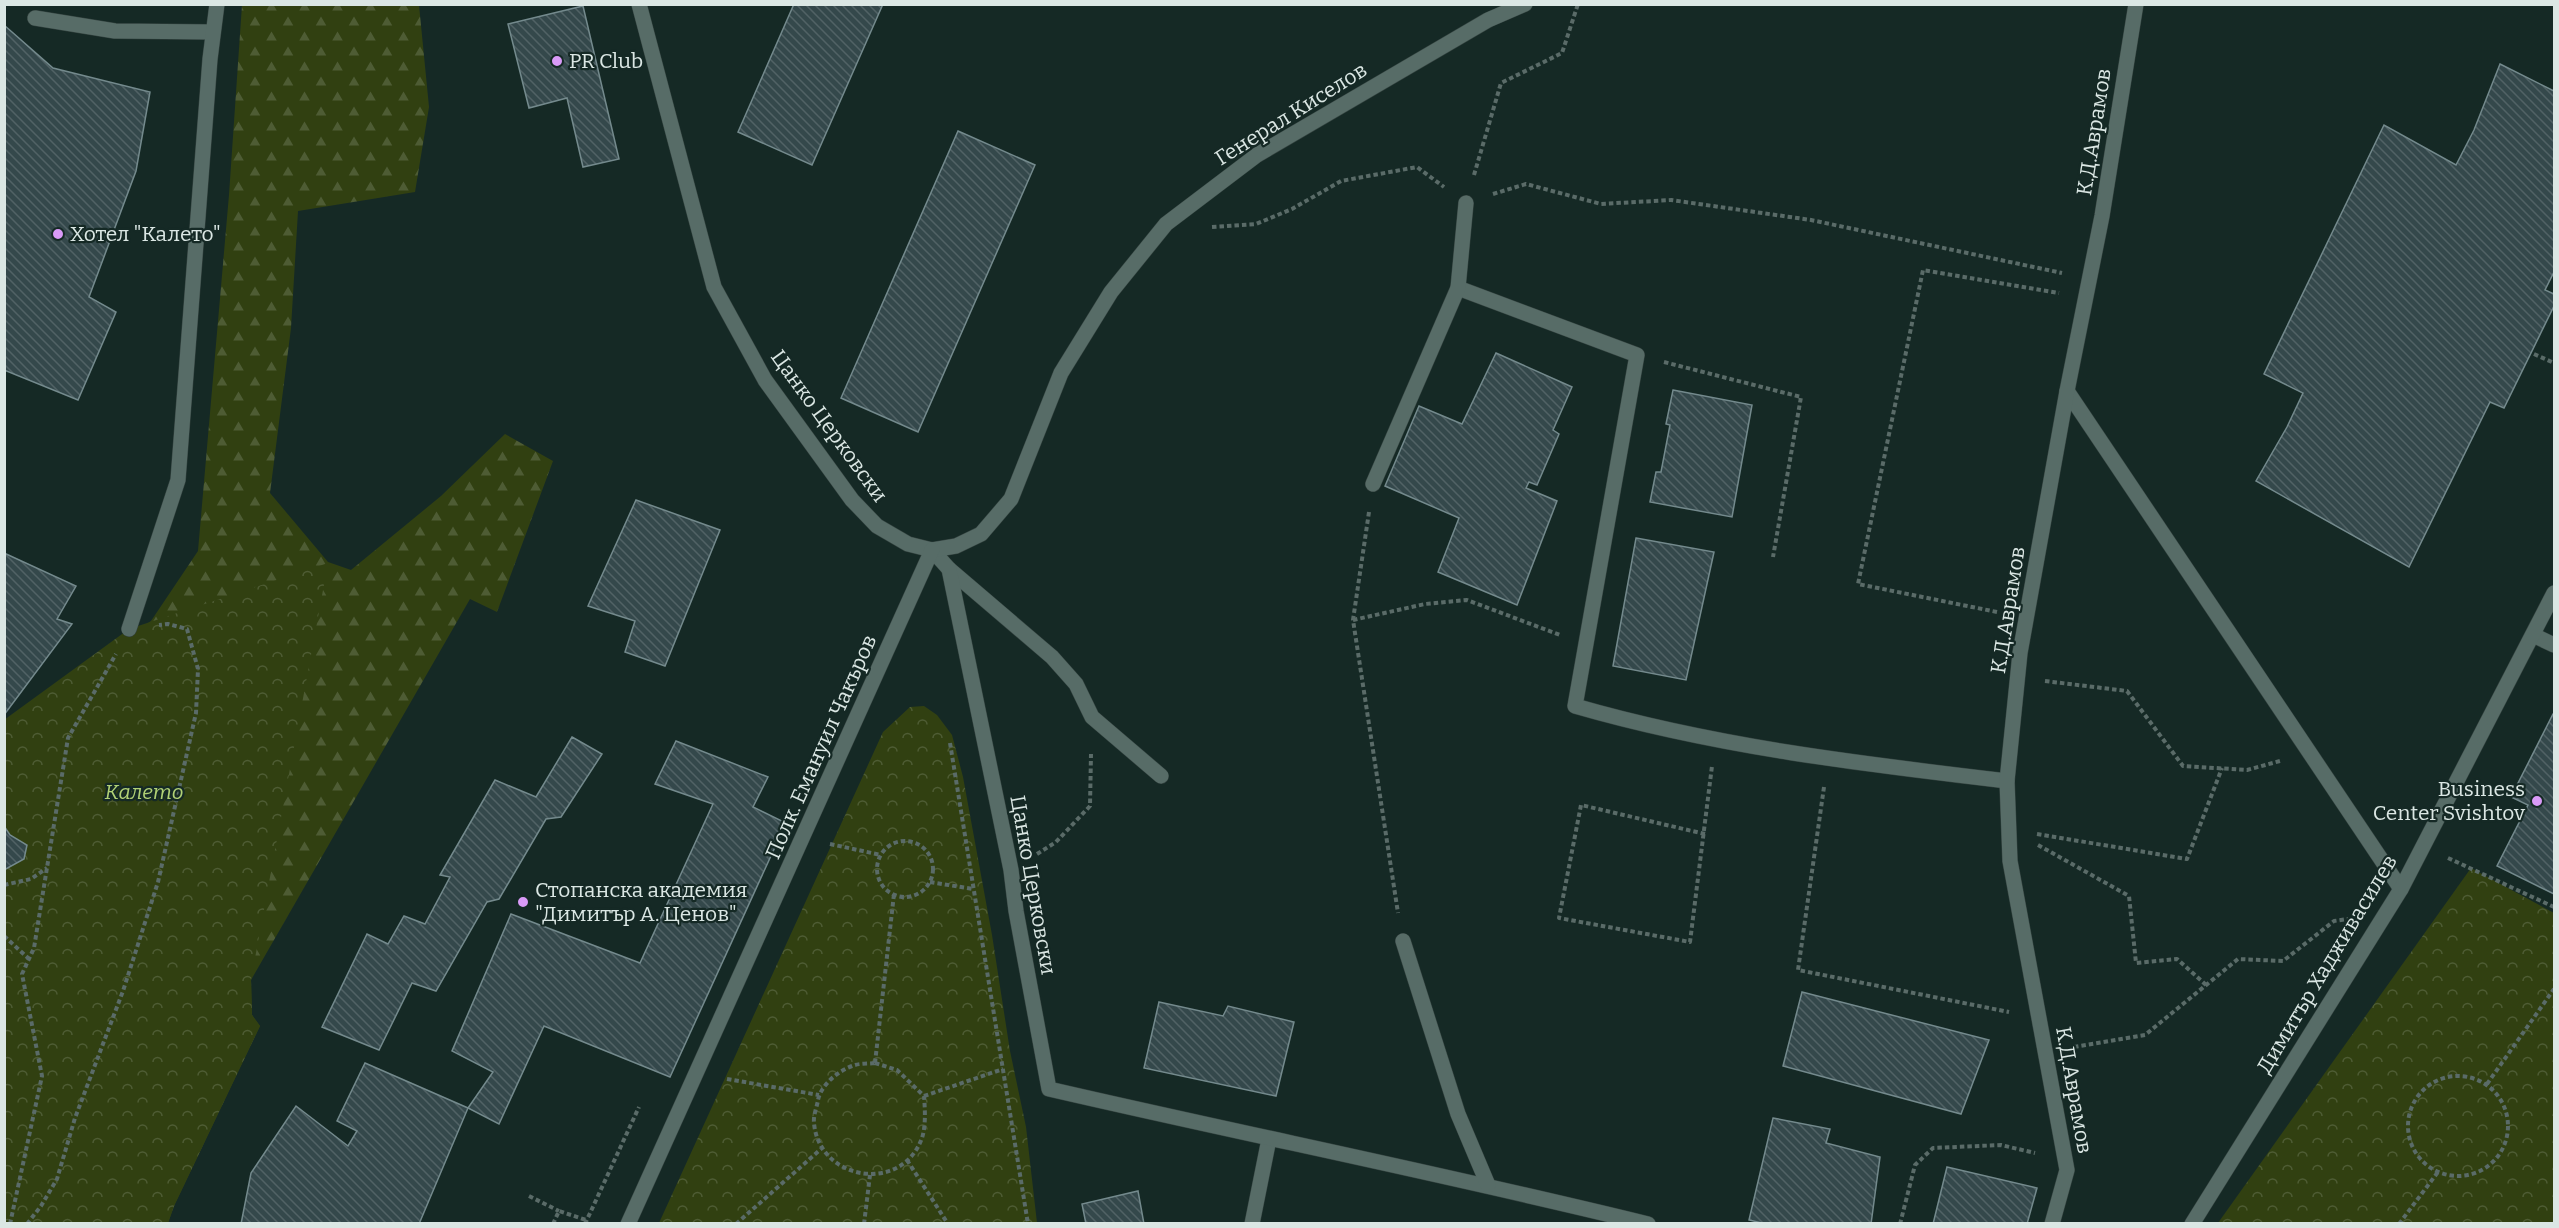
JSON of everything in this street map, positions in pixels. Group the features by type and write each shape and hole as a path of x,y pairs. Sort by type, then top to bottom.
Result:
{"street":[{"path":"129,629 177,480 217,4"},
{"name":"Цанко Церковски","path":"639,4 714,286 765,381 852,500 877,526 908,544 932,549"},
{"name":"Генерал Киселов","path":"932,549 956,546 981,534 1011,498 1061,373 1111,292 1166,224 1257,155 1488,20 1525,4"},
{"name":"К.Д.Аврамов","path":"2052,1224 2067,1170 2010,861 2007,781 2019,653 2028,618 2067,391 2102,216 2136,4"},
{"path":"35,18 116,31 213,32"},
{"path":"1373,484 1458,288 1466,203"},
{"path":"1458,288 1637,355 1575,706 1639,724 1828,760 2007,781"},
{"path":"2067,391 2401,889"},
{"path":"932,549 950,569 1052,657 1076,684 1092,717 1161,776"},
{"name":"Полк. Емануил Чакъров","path":"628,1224 932,549"},
{"name":"Цанко Церковски","path":"950,569 1011,870 1016,911 1049,1089 1269,1140"},
{"name":"Димитър Хадживасилев","path":"2192,1224 2401,889 2554,593"},
{"path":"2534,635 2554,645"},
{"path":"1403,941 1458,1114 1488,1185"},
{"path":"1252,1224 1269,1140 1488,1185 1648,1224"}],"path":[{"path":"1466,203 1501,83 1562,52 1578,4"},
{"path":"1177,215 1213,227 1256,224 1292,209 1341,181 1417,167 1466,203"},
{"path":"1466,203 1526,184 1601,204 1671,200 1811,220 2089,279"},
{"path":"2028,618 1858,584 1923,270 2086,298"},
{"path":"2534,354 2554,363"},
{"path":"1637,355 1801,397 1773,557"},
{"path":"1373,484 1353,620 1403,941"},
{"path":"1353,620 1425,603 1467,600 1586,645"},
{"path":"10,1224 42,1076 22,974 34,948 68,738 129,629 168,624 187,629 198,669 196,713 158,882 123,991 75,1118 57,1179 27,1224"},
{"path":"2018,678 2127,691 2183,766 2247,770 2310,753"},
{"path":"1056,842 1090,806 1092,717"},
{"path":"1705,834 1581,805 1559,918 1689,942 1705,834 1714,740"},
{"path":"950,743 1028,1224"},
{"path":"1828,760 1798,970 2039,1018"},
{"path":"2010,830 2187,860 2222,768"},
{"path":"2010,830 2129,896 2136,963 2177,959 2206,985"},
{"path":"803,838 881,855"},
{"path":"902,841 919,844 930,856 933,871 930,882 918,894 910,896 894,894 880,882 877,863 881,855 893,843 902,841"},
{"path":"2423,847 2554,907"},
{"path":"4,885 31,879 47,868"},
{"path":"930,882 973,889"},
{"path":"875,1063 894,894"},
{"path":"2045,1052 2145,1035 2238,959 2283,961 2334,921 2384,915"},
{"path":"4,936 28,958"},
{"path":"2487,1084 2554,989"},
{"path":"875,1063 897,1071 924,1096 922,1137 908,1160 890,1171 870,1175 842,1168 822,1149 813,1122 819,1095 833,1077 852,1066 875,1063"},
{"path":"924,1096 1003,1069"},
{"path":"2455,1076 2471,1077 2487,1084 2499,1096 2506,1111 2509,1128 2497,1158 2485,1168 2470,1175 2454,1176 2438,1172 2424,1163 2414,1150 2409,1135 2409,1118 2414,1102 2424,1089 2438,1080 2455,1076"},
{"path":"727,1079 819,1095"},
{"path":"529,1196 585,1222 639,1107"},
{"path":"1900,1224 1915,1165 1934,1148 2001,1145 2034,1152 2067,1170"},
{"path":"736,1224 822,1149"},
{"path":"908,1160 948,1224"},
{"path":"2399,1224 2438,1172"},
{"path":"864,1224 870,1175"},
{"path":"553,1224 559,1211"}],"green space":[{"path":"242,5 419,5 429,107 415,192 298,211 291,328 270,493 328,562 351,570 441,496 505,434 553,461 497,612 470,599 251,980 252,1015 260,1026 168,1223 5,1224 5,721 151,621 198,551 229,195"},
{"name":"Калето","path":"328,563 251,980 252,1015 260,1026 168,1223 5,1223 4,720 129,629"},
{"path":"924,706 937,715 952,735 963,777 992,935 1010,1051 1026,1127 1037,1223 659,1223 883,732 910,707"},
{"path":"2471,868 2554,913 2554,1223 2218,1223"}],"building":[{"path":"794,4 883,4 812,165 738,132"},
{"name":"PR Club","path":"583,6 619,159 583,167 567,98 529,108 508,24"},
{"name":"Хотел \"Калето\"","path":"4,25 53,68 150,92 136,171 89,297 116,312 78,400 4,370"},
{"path":"2500,64 2554,91 2554,272 2545,290 2554,294 2554,306 2504,408 2490,402 2409,567 2256,481 2287,427 2303,393 2264,374 2384,125 2456,165 2474,130"},
{"path":"958,131 1035,165 918,432 841,398"},
{"path":"1496,353 1572,387 1553,430 1559,434 1537,485 1529,482 1526,488 1557,501 1517,605 1438,572 1459,518 1385,486 1419,406 1462,424"},
{"path":"1673,390 1752,405 1732,517 1650,502 1656,472 1661,472 1670,425 1666,424"},
{"path":"636,500 720,530 665,666 625,652 635,621 588,606"},
{"path":"1636,538 1714,552 1686,680 1613,666"},
{"path":"4,553 76,586 57,619 72,624 4,715"},
{"name":"Business Center Svishtov","path":"2553,714 2554,894 2497,866 2528,805 2511,797"},
{"path":"572,737 602,754 561,817 546,819 499,899 487,902 436,991 412,983 379,1050 322,1027 367,934 388,944 404,916 425,924 450,877 440,875 495,780 536,797"},
{"path":"676,741 768,777 753,807 786,823 670,1077 544,1026 499,1124 468,1108 493,1072 452,1051 511,914 640,963 713,804 655,784"},
{"path":"4,826 10,835 27,845 24,859 4,870"},
{"path":"1802,992 1989,1040 1961,1114 1783,1066"},
{"path":"1159,1002 1223,1016 1228,1006 1294,1022 1276,1096 1144,1068"},
{"path":"365,1063 468,1108 419,1224 241,1224 251,1173 296,1106 348,1146 357,1131 337,1121"},
{"path":"1773,1118 1830,1129 1826,1143 1880,1157 1871,1224 1766,1224 1749,1220"},
{"path":"1947,1167 2037,1188 2027,1224 1933,1224"},
{"path":"1138,1191 1144,1224 1086,1224 1082,1204"}],"place":[{"name":"PR Club","path":"557,61"},
{"name":"Хотел \"Калето\"","path":"58,234"},
{"name":"Business Center Svishtov","path":"2537,801"},
{"name":"Стопанска академия \"Димитър А. Ценов\"","path":"523,902"}]}
